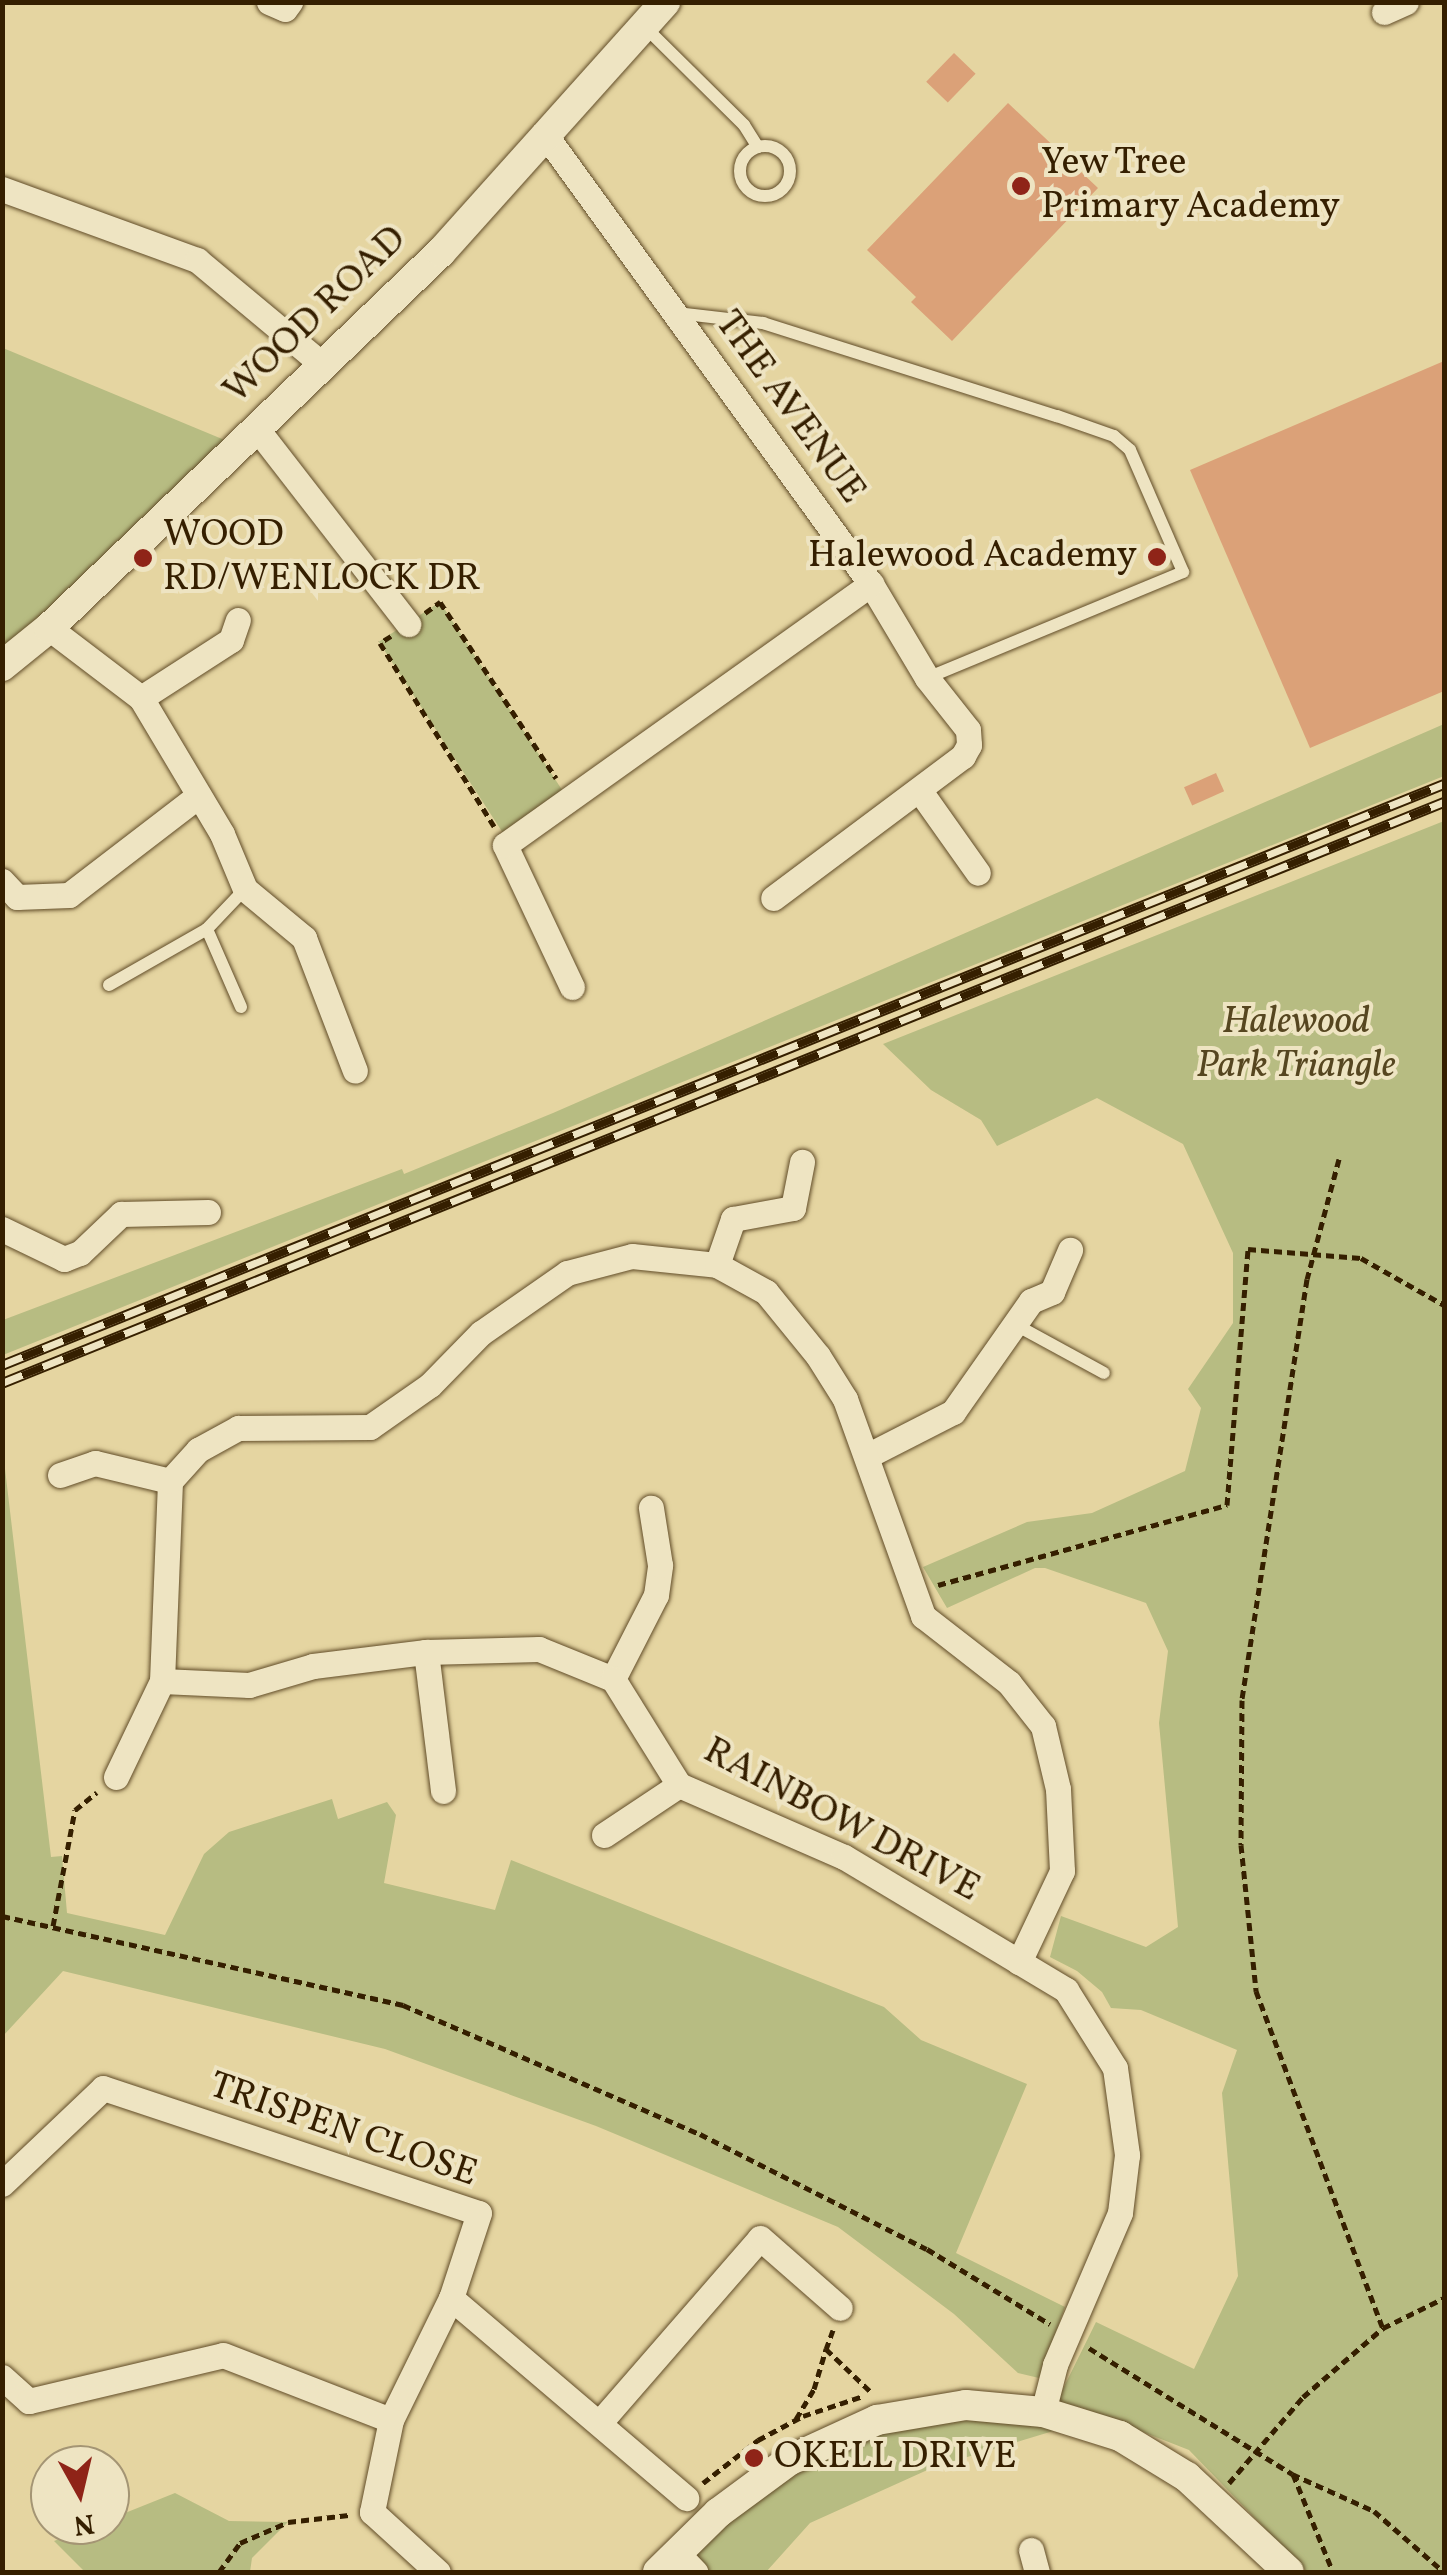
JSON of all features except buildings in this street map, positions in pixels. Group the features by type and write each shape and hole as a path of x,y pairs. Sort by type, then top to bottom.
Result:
{"street":[{"path":"269,2 285,8 290,2"},
{"name":"WOOD ROAD","path":"2,666 48,628 441,252 664,2"},
{"name":"THE AVENUE","path":"544,134 871,584 928,678 968,730 970,746 964,756 920,792"},
{"path":"2,188 197,260 322,364"},
{"path":"257,429 408,624"},
{"path":"572,987 505,845 871,584"},
{"path":"141,698 231,640 238,620"},
{"path":"48,628 141,698 222,834 245,889 304,938 355,1072"},
{"path":"773,898 920,792 978,874"},
{"path":"2,881 17,897 69,895 198,796"},
{"path":"716,1266 733,1219 793,1208 802,1162"},
{"path":"2,1229 64,1258 80,1254 121,1214 140,1210 208,1212"},
{"path":"868,1456 953,1412 1031,1301 1052,1292 1070,1250"},
{"path":"116,1778 162,1680 170,1481 198,1450 238,1428 370,1427 430,1385 481,1334 567,1273 632,1256 716,1266 766,1292 818,1356 845,1400 868,1456 910,1590 923,1616 1009,1684 1042,1726 1058,1788 1062,1871 1018,1962"},
{"path":"60,1475 95,1463 170,1481"},
{"path":"162,1680 249,1685 314,1666 426,1652 539,1650 613,1679 656,1595 660,1565 652,1508"},
{"path":"426,1652 443,1790"},
{"name":"RAINBOW DRIVE","path":"613,1679 679,1785 844,1857 1066,1990 1116,2068 1127,2155 1120,2213 1068,2335 1043,2412"},
{"path":"604,1835 679,1785"},
{"name":"TRISPEN CLOSE","path":"2,2184 103,2088 479,2213 451,2298 391,2420 372,2512"},
{"path":"601,2421 760,2238 840,2308"},
{"path":"451,2298 601,2421 686,2498"},
{"path":"2,2377 29,2401 223,2355 391,2420"},
{"path":"677,2566 746,2490 834,2436 923,2409 966,2405 1043,2412 1120,2436 1187,2477 1289,2572"},
{"path":"372,2512 438,2572"}],"lane":[{"path":"643,25 744,125 758,146 779,150 790,166 787,183 774,194 755,194 742,180 742,160 758,146"},
{"path":"672,313 763,323 1071,421 1114,436 1130,450 1183,572 928,678"},
{"path":"109,985 207,929 245,889"},
{"path":"207,929 241,1007"},
{"path":"1016,1324 1104,1374"}],"path":[{"path":"505,845 380,643 440,602 569,797"},
{"path":"1339,1159 1313,1254 1242,1700 1241,1845 1256,1991 1383,2328"},
{"path":"959,1582 1228,1505 1248,1249 1361,1258 1444,1305"},
{"path":"54,1926 74,1810 116,1778"},
{"path":"2,1916 403,2004 700,2134 927,2249 1292,2474 1374,2511 1444,2572"},
{"path":"1218,2503 1234,2474 1303,2396 1383,2328 1444,2298"},
{"path":"796,2420 814,2389 840,2308"},
{"path":"826,2349 874,2396"},
{"path":"1292,2474 1333,2572"},
{"path":"219,2572 240,2544 288,2522 372,2512"}],"green space":[{"path":"3,348 239,446 3,666"},
{"path":"440,602 567,798 506,838 379,642"},
{"path":"1444,724 1444,776 3,1355 3,1320 402,1169 404,1174 553,1113"},
{"name":"Halewood Park Triangle","path":"1444,821 1444,2572 1307,2572 1189,2450 1079,2407 1055,2405 1096,2322 1194,2369 1238,2276 1222,2093 1237,2050 1141,2010 1111,2008 1102,1992 1077,1971 1050,1957 1061,1916 1146,1947 1178,1927 1159,1723 1168,1651 1146,1603 1045,1568 1035,1568 947,1608 923,1567 1027,1522 1092,1513 1185,1471 1201,1408 1188,1389 1233,1323 1233,1253 1183,1144 1097,1098 997,1146 981,1120 931,1090 883,1044"},
{"path":"3,1452 51,1857 62,1856 67,1913 165,1935 204,1854 229,1832 332,1799 338,1819 387,1802 396,1815 384,1883 495,1910 511,1860 884,2007 921,2040 1027,2084 956,2253 1065,2307 1039,2378 1018,2373 954,2314 838,2227 596,2126 385,2049 63,1971 3,2036"},
{"path":"923,2409 1083,2422 934,2467 810,2523 766,2572 658,2572 790,2460"},
{"path":"175,2493 229,2521 288,2522 252,2558 250,2572 85,2572 58,2545 130,2545 130,2511"}],"railway":[{"path":"2,1365 1444,784"},
{"path":"2,1383 1444,802"}],"place":[{"name":"Yew Tree Primary Academy","path":"1021,186"},
{"name":"Halewood Academy","path":"1157,557"},
{"name":"WOOD RD/WENLOCK DR","path":"143,558"},
{"name":"OKELL DRIVE","path":"754,2458"}]}
